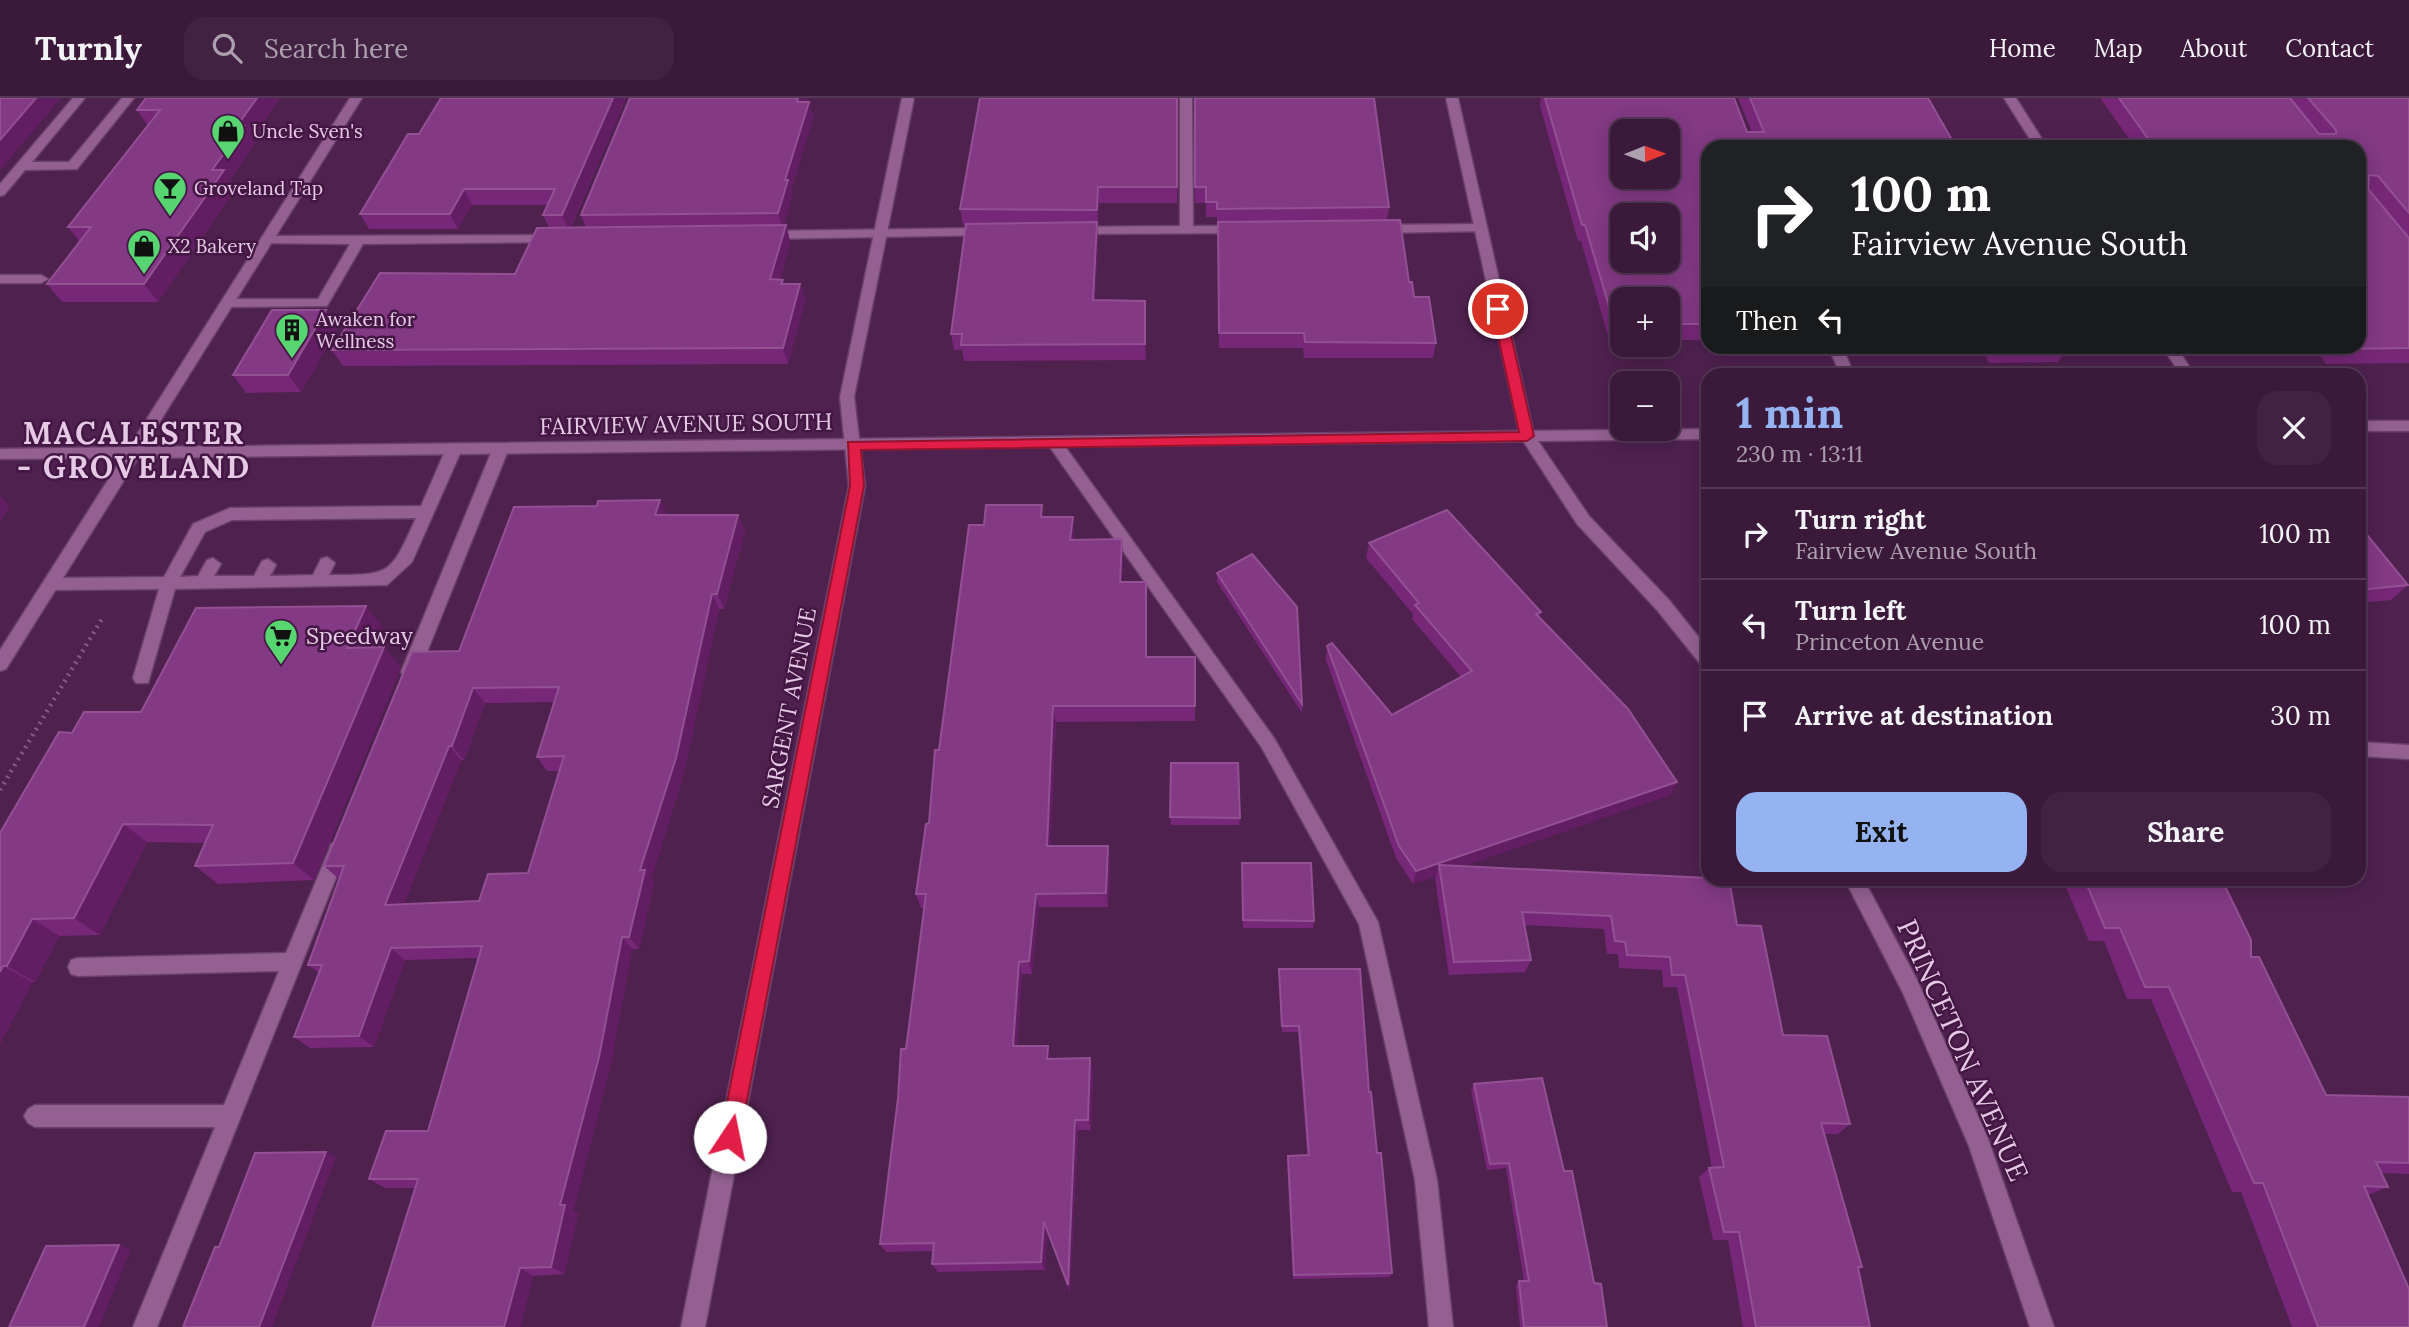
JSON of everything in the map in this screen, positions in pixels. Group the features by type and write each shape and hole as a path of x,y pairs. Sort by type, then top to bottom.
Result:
{"street":[{"path":"0,192 79,98"},
{"path":"22,166 73,166 128,98"},
{"path":"0,664 356,98"},
{"name":"SARGENT AVENUE","path":"693,1327 857,486 847,397 908,98"},
{"path":"1186,98 1187,230"},
{"path":"1452,98 1527,436 1583,520 1663,605 1701,652"},
{"path":"2010,98 2037,140"},
{"path":"1366,229 1480,228"},
{"path":"1053,232 1256,230"},
{"path":"750,236 999,232"},
{"path":"228,303 322,303 359,239"},
{"path":"268,240 562,239"},
{"path":"0,279 41,279"},
{"path":"2366,426 2409,426"},
{"name":"FAIRVIEW AVENUE SOUTH","path":"0,454 1701,434"},
{"path":"1054,442 1268,743 1368,922 1426,1180 1441,1327"},
{"path":"51,584 381,582 404,562 454,449"},
{"path":"400,695 501,449"},
{"path":"142,678 169,582 199,528 230,514 240,517 349,517 426,512"},
{"path":"318,582 327,564"},
{"path":"203,582 212,565"},
{"path":"259,582 268,565"},
{"path":"2366,750 2409,752"},
{"path":"145,1327 344,835"},
{"name":"PRINCETON AVENUE","path":"1857,886 1910,987 1979,1144 2042,1327"},
{"path":"78,967 292,962"},
{"path":"35,1116 230,1116"}],"path":[{"path":"0,790 124,583"}],"building":[{"path":"0,98 36,98 0,140"},
{"path":"146,98 257,98 237,126 244,126 212,170 224,170 144,284 47,284 91,227 68,227 160,110 137,110"},
{"path":"441,98 613,98 562,215 543,215 555,189 464,189 450,214 360,214 408,134 419,134"},
{"path":"630,98 798,98 797,102 809,102 785,180 788,180 778,213 581,215"},
{"path":"980,98 1177,98 1177,187 1098,187 1097,210 960,209"},
{"path":"1195,98 1374,98 1389,207 1217,209 1217,202 1206,202 1206,187 1195,187"},
{"path":"1545,98 1734,98 1747,132 1764,132 1750,98 1928,98 1952,140 1701,140 1701,324 1680,324 1680,287 1610,287 1610,310"},
{"path":"2119,98 2290,98 2319,134 2336,134 2336,130 2308,98 2409,98 2409,213 2378,176 2369,175 2368,189 2409,238 2409,348 2366,349 2366,140 2149,140"},
{"path":"1400,220 1409,282 1412,282 1414,297 1429,297 1436,343 1305,342 1304,333 1219,333 1218,222"},
{"path":"1097,222 1093,300 1145,301 1145,344 961,345 962,334 951,334 966,224"},
{"path":"786,225 770,279 783,280 781,284 800,284 783,348 332,350 380,273 515,274 537,228"},
{"path":"272,310 326,310 288,375 233,375"},
{"path":"660,500 655,515 738,515 717,594 712,594 676,758 640,870 645,870 629,937 622,937 599,1057 560,1205 565,1205 551,1267 520,1268 504,1327 372,1327 418,1179 369,1179 386,1131 428,1131 482,946 391,948 359,1036 294,1037 322,965 308,965 344,866 324,866 412,652 459,651 514,507 597,506 598,501","holes":["559,687 537,757 564,756 528,873 488,874 479,901 385,905 449,746 452,746 473,688"]},
{"path":"986,505 1042,505 1041,517 1073,517 1070,540 1122,539 1120,582 1146,582 1146,657 1195,657 1195,706 1053,706 1047,846 1108,846 1106,893 1036,894 1029,961 1019,962 1013,1046 1048,1046 1047,1059 1090,1058 1088,1120 1075,1120 1068,1285 1044,1222 1041,1262 932,1264 934,1243 880,1244 898,1098 901,1049 906,1049 926,894 916,894 926,824 929,823 935,750 939,750 969,525 984,525"},
{"path":"1447,510 1541,612 1536,614 1628,709 1677,782 1416,871 1399,846 1327,646 1332,643 1392,715 1472,671 1415,605 1419,603 1369,543"},
{"path":"2366,534 2408,585 2366,589"},
{"path":"1252,554 1297,607 1302,704 1217,573"},
{"path":"366,606 347,648 384,647 293,863 195,866 213,825 123,824 74,918 32,919 7,966 3,966 0,972 0,833 59,732 72,733 84,712 141,712 196,608"},
{"path":"1171,763 1238,763 1240,818 1170,817"},
{"path":"1242,863 1311,863 1314,921 1243,920"},
{"path":"1439,865 1701,878 1701,886 1730,886 1737,925 1761,926 1783,1035 1827,1036 1850,1124 1821,1123 1862,1267 1858,1267 1870,1327 1756,1327 1739,1232 1724,1232 1709,1168 1724,1167 1685,975 1672,975 1670,957 1627,955 1625,942 1615,941 1611,916 1522,912 1531,960 1454,962"},
{"path":"2087,886 2225,886 2251,940 2251,957 2259,957 2326,1095 2409,1097 2409,1163 2376,1162 2388,1187 2364,1186 2409,1289 2409,1327 2318,1327 2263,1183 2254,1183 2169,987 2145,987 2120,928 2105,928"},
{"path":"1279,969 1360,969 1369,1092 1377,1153 1381,1153 1392,1273 1294,1275 1288,1156 1309,1155 1299,1026 1282,1026"},
{"path":"1542,1078 1564,1171 1572,1171 1594,1283 1601,1284 1607,1327 1524,1327 1519,1281 1529,1281 1509,1163 1490,1164 1474,1084"},
{"path":"326,1152 259,1327 183,1327 215,1247 219,1247 255,1153"},
{"path":"119,1245 84,1327 9,1327 46,1246"}],"place":[{"name":"Uncle Sven's","path":"228,161"},
{"name":"Groveland Tap","path":"170,218"},
{"name":"X2 Bakery","path":"144,276"},
{"name":"Awaken for Wellness","path":"292,360"},
{"name":"Speedway","path":"281,666"}],"district":[{"name":"MACALESTER - GROVELAND","path":"134,451"}],"route":[{"path":"730,1137 857,486 853,445 1527,436 1498,309"}]}
